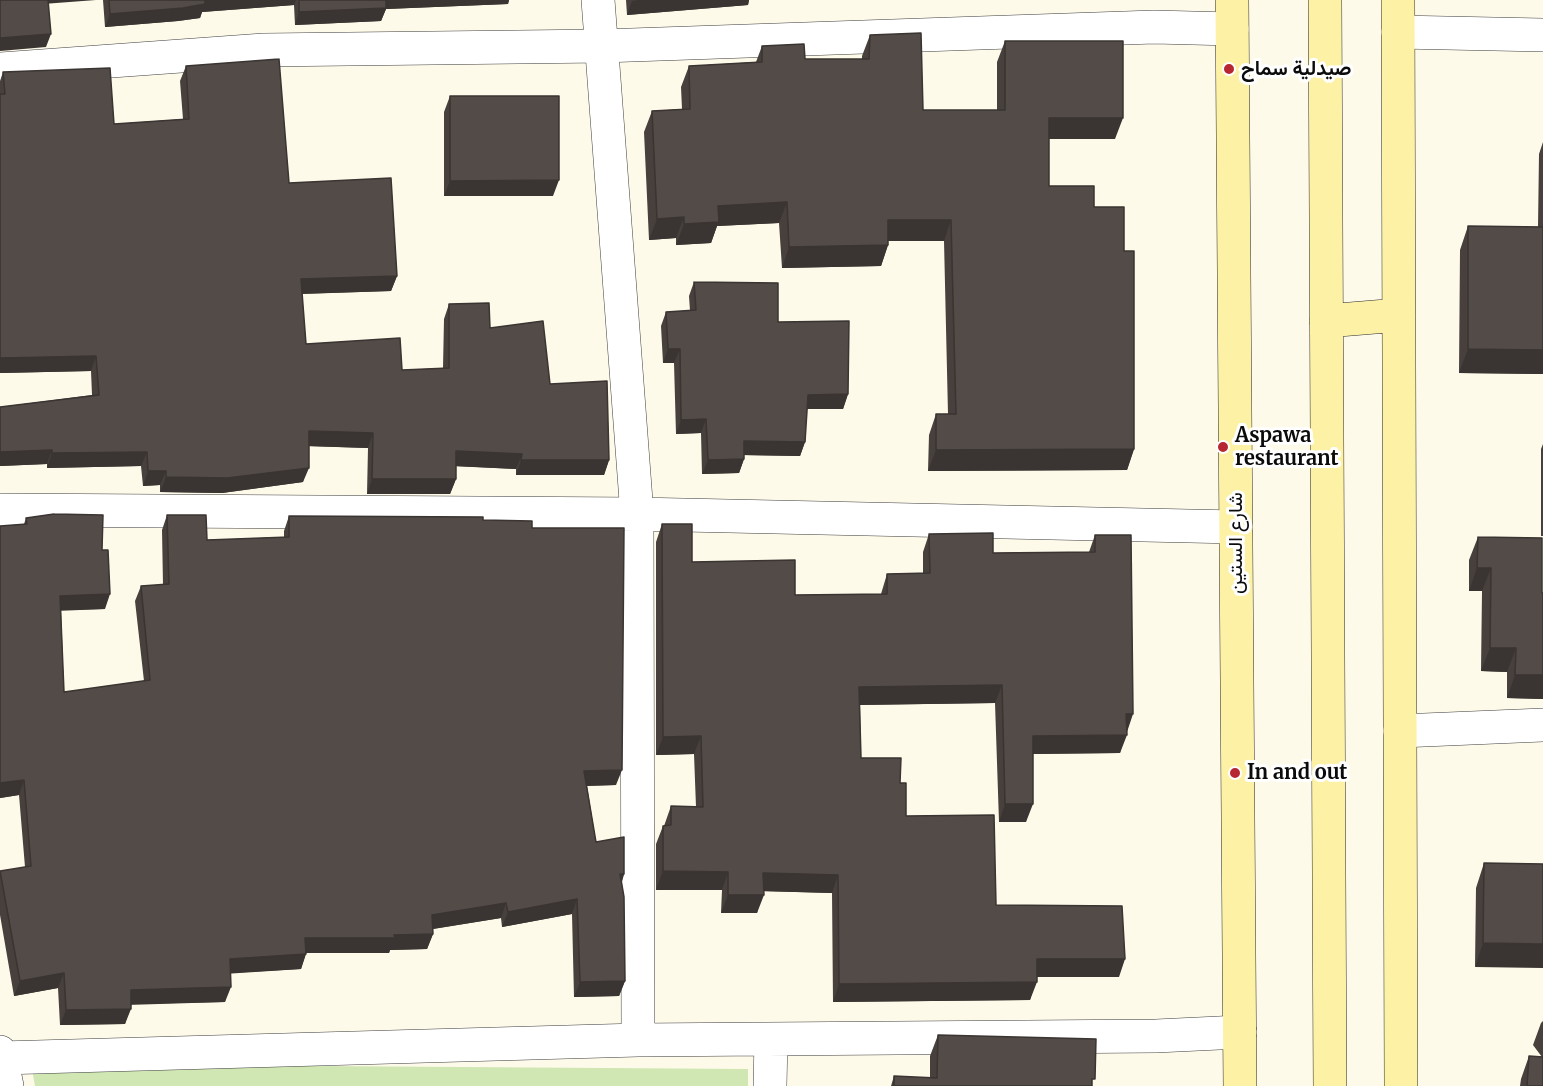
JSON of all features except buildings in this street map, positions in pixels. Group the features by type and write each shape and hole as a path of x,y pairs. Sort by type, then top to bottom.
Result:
{"main road":[{"path":"1325,0 1330,1086"},
{"path":"1398,0 1401,1086"},
{"name":"شارع الستين","path":"1232,14 1240,1086"},
{"path":"1326,321 1399,315"}],"street":[{"path":"598,0 637,514 638,1040"},
{"path":"0,69 264,50 602,46 1154,27 1232,14"},
{"path":"1398,32 1543,34"},
{"path":"0,510 637,514 1236,527"},
{"path":"1400,730 1543,725"},
{"path":"3,1065 638,1040 1156,1036 1240,1032"},
{"path":"770,1086 771,1039"}],"green space":[{"path":"31,1064 748,1069 748,1086 35,1086"}],"place":[{"name":"صيدلية سماح","path":"1229,69"},
{"name":"Aspawa restaurant","path":"1223,447"},
{"name":"In and out","path":"1235,773"}]}
